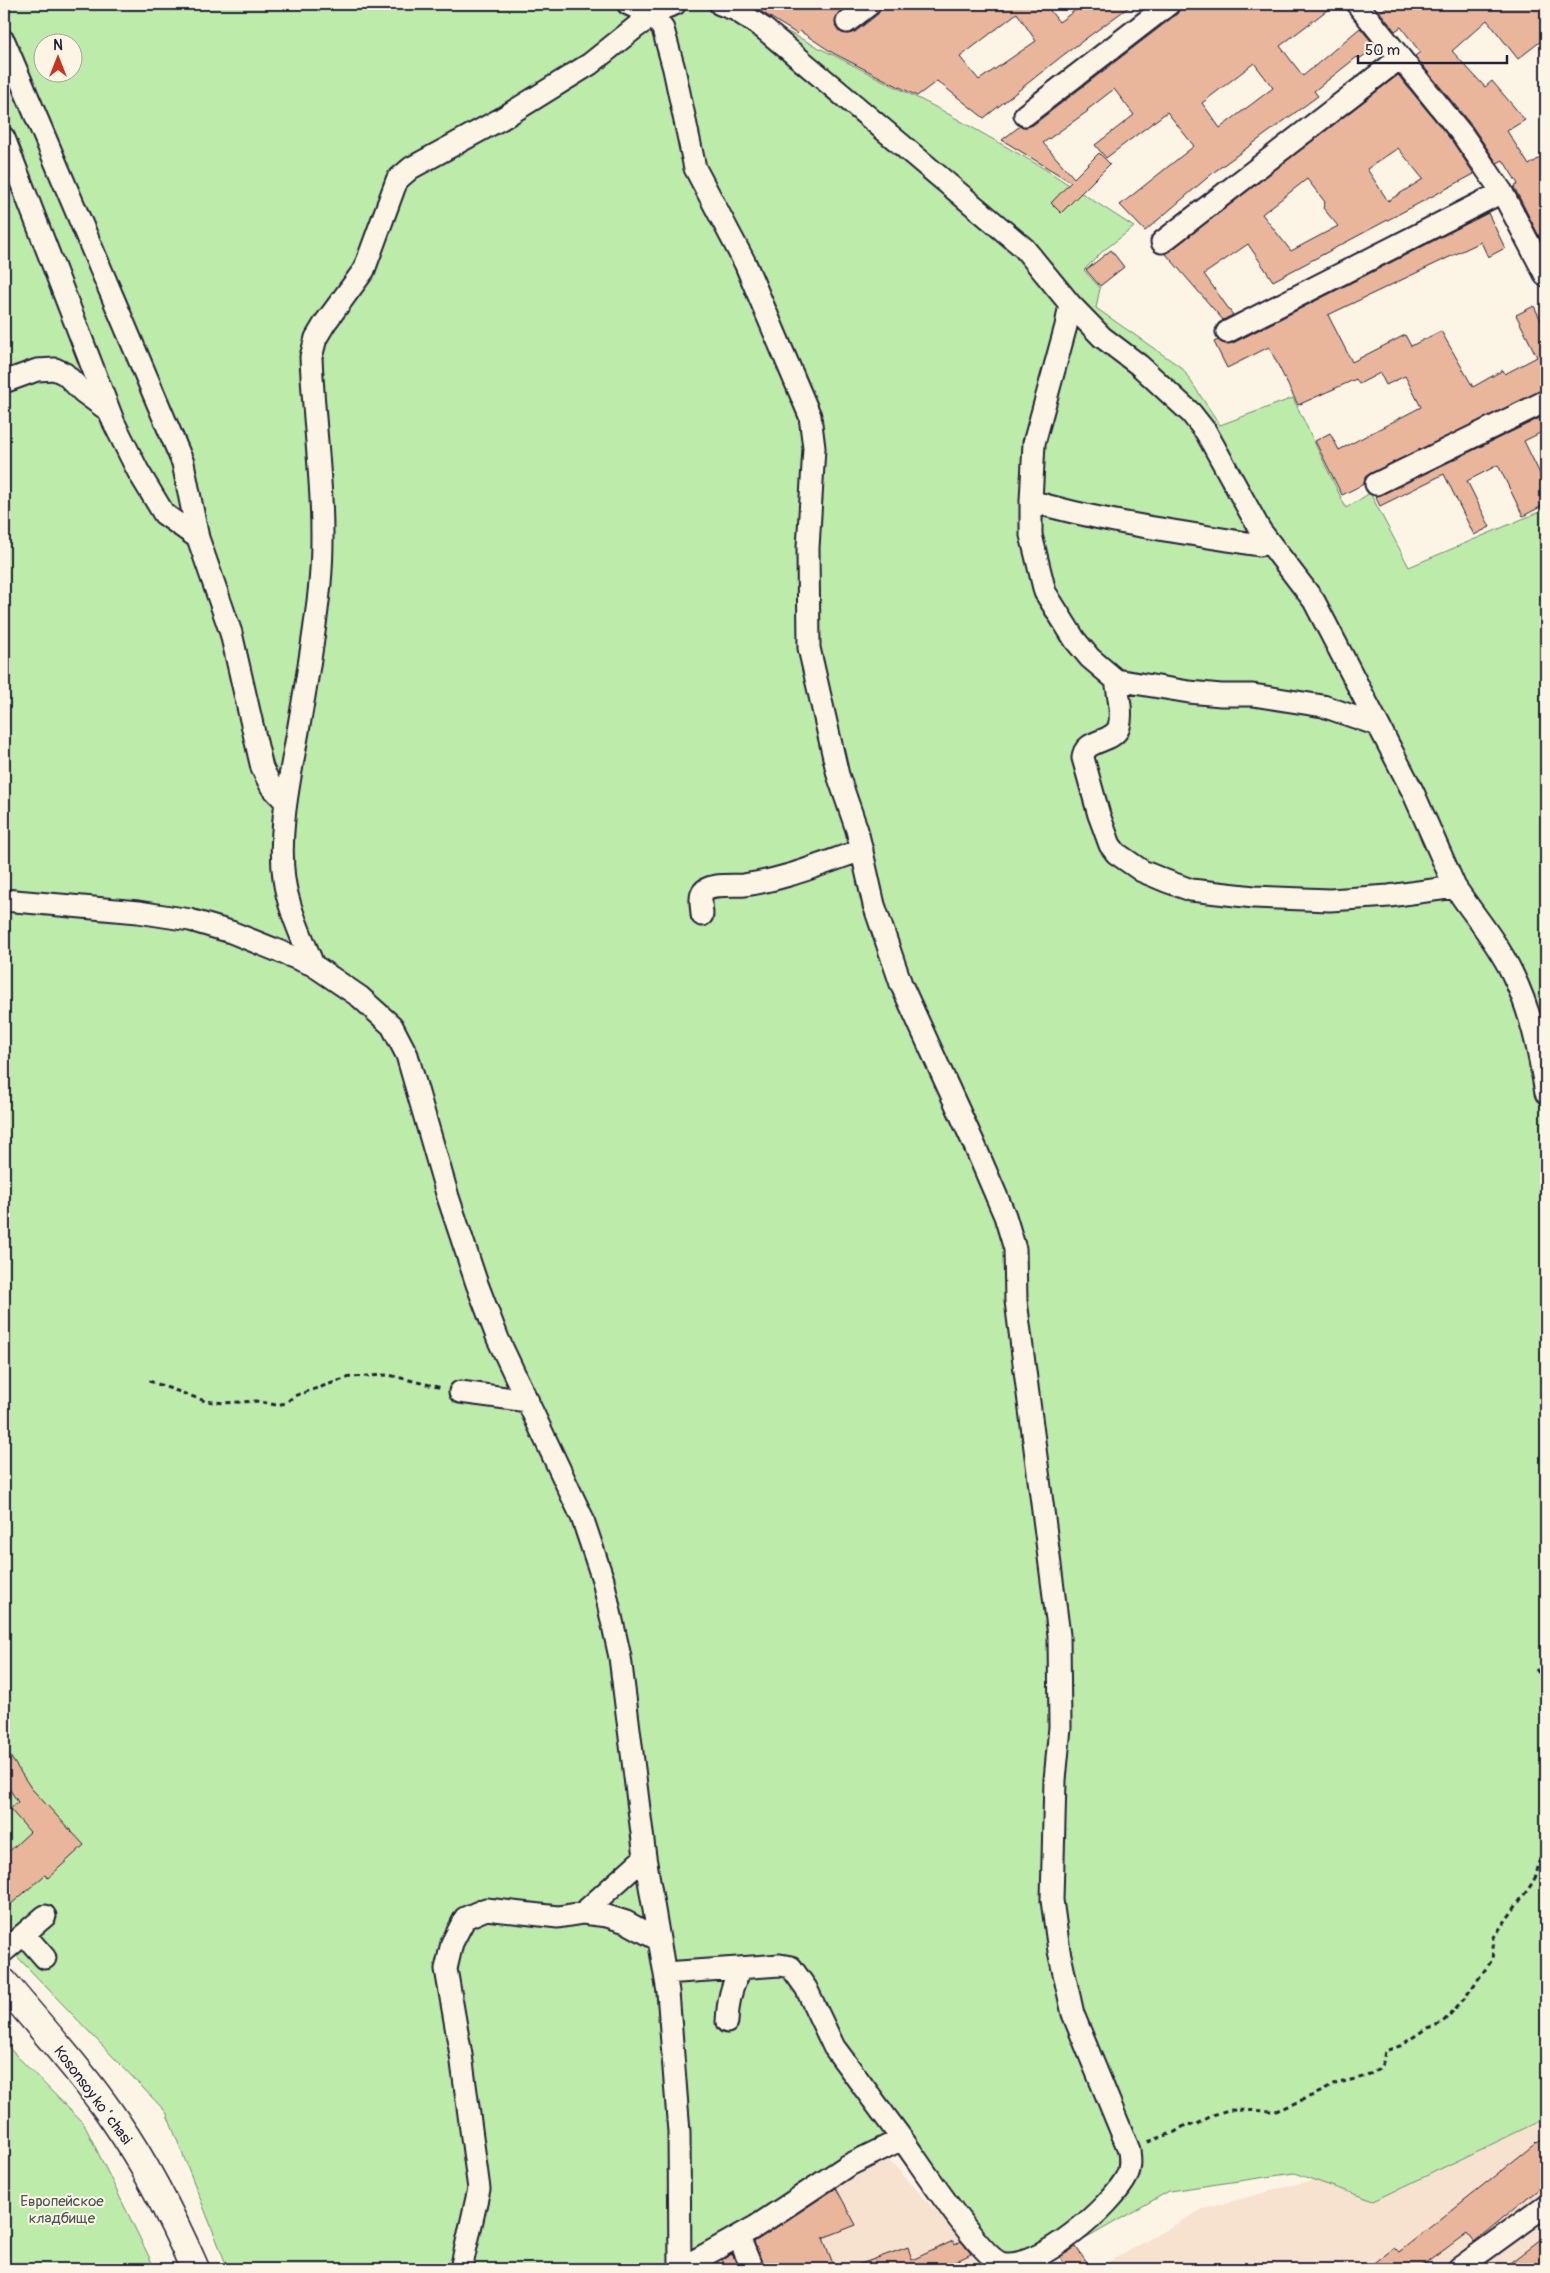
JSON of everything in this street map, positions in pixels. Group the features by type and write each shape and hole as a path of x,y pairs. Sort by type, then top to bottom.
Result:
{"main road":[{"name":"Kosonsoy koʻchasi","path":"4,1983 116,2122 150,2176 195,2269"}],"street":[{"path":"628,4 653,15 663,30 695,168 745,263 810,416 814,448 808,548 809,648 838,776 857,830 874,905 901,984 1005,1216 1015,1249 1016,1301 1059,1635 1060,1727 1055,1780 1052,1900 1059,1952 1073,2014 1129,2150 1131,2163 1127,2176 1115,2193 1081,2230 1040,2257 1013,2264 1001,2263 982,2248 834,2047 798,1975 791,1967 780,1965 665,1973"},
{"path":"313,965 290,905 284,880 283,856 286,802 307,679 320,583 322,536 311,357 316,338 364,270 397,180 411,168 501,119 590,64 653,15 675,4"},
{"path":"720,4 736,10 764,28 1024,248 1070,304 1102,337 1139,365 1191,413 1206,432 1260,530 1314,601 1413,792 1455,887 1511,971 1524,999 1538,1045 1546,1093"},
{"path":"847,22 870,4"},
{"path":"1025,115 1169,4"},
{"path":"1357,4 1462,134 1502,192 1546,276"},
{"path":"4,41 184,463 198,538 231,633 262,768 270,786 286,802"},
{"path":"1162,242 1400,58"},
{"path":"4,138 109,411 138,471 164,514 198,538"},
{"path":"1227,332 1502,192"},
{"path":"1070,304 1066,326 1034,443 1031,535 1045,592 1075,640 1090,658 1116,680 1188,692 1253,695 1323,706 1378,725"},
{"path":"4,382 37,370 55,369 65,374 83,392 109,411"},
{"path":"1376,484 1546,401"},
{"path":"1031,501 1060,510 1156,529 1259,546 1269,543"},
{"path":"1116,680 1120,718 1118,729 1109,738 1089,746 1083,753 1083,758 1099,815 1110,845 1116,853 1142,871 1191,890 1264,898 1330,900 1389,896 1455,887"},
{"path":"702,915 701,897 706,890 717,886 742,886 766,882 862,850"},
{"path":"4,900 138,912 190,920 231,932 313,965 360,997 392,1026 407,1055 448,1197 477,1284 498,1339 582,1516 604,1580 620,1657 645,1856 668,1992 679,2132 680,2269 755,2227 847,2166 902,2139"},
{"path":"460,1392 528,1401"},
{"path":"582,1913 645,1856"},
{"path":"461,2269 480,2189 461,2055 446,1969 452,1942 465,1918 486,1909 558,1916 582,1913 608,1916 620,1920 659,1940"},
{"path":"4,1951 45,1916"},
{"path":"24,1934 45,1958"},
{"path":"727,2022 728,2000 734,1980 742,1968"},
{"path":"1458,2269 1546,2205"},
{"path":"743,2247 752,2269"}],"path":[{"path":"149,1381 205,1400 224,1403 257,1401 276,1405 286,1403 294,1396 350,1378 376,1375 389,1375 460,1392"},
{"path":"1536,1669 1546,1682"},
{"path":"1129,2150 1175,2132 1187,2124 1196,2125 1213,2114 1228,2110 1276,2111 1335,2084 1377,2072 1384,2062 1385,2051 1400,2046 1427,2028 1442,2023 1464,1999 1494,1955 1494,1937 1532,1885 1546,1842"}],"shaded area":[{"path":"1546,2111 1546,2269 1096,2269 1203,2209 1399,2157"},
{"path":"886,2156 989,2269 692,2269"}],"green space":[{"path":"4,4 733,4 943,111 1040,166 1134,227 1103,251 1084,270 1100,288 1096,308 1182,368 1220,425 1293,398 1346,508 1370,493 1409,567 1546,509 1546,2118 1374,2201 1294,2173 1169,2191 1033,2269 997,2269 893,2149 666,2269 228,2269 166,2112 4,1943"},
{"name":"Европейское кладбище","path":"4,2043 84,2124 155,2269 4,2269"}],"building":[{"path":"749,4 782,4 789,10 798,4 850,4 839,12 835,23 838,30 848,34 855,32 878,14 882,4 1045,4 1059,22 1084,4 1133,4 1062,56 984,118 937,81 917,96 833,53 800,31 797,34","holes":["1017,13 1036,41 979,80 960,57"]},
{"path":"1183,4 1335,4 1280,46 1303,76 1360,28 1376,47 1359,59 1357,57 1314,91 1318,96 1214,172 1145,231 1120,205 1194,146 1167,112 1106,158 1095,145 1134,115 1114,89 1088,111 1043,143 1074,178 1099,153 1110,164 1061,213 1051,203 1071,182 1002,140 1020,126 1033,125 1177,14","holes":["1254,63 1273,88 1220,128 1202,103"]},
{"path":"1391,4 1540,4 1546,12 1546,37 1518,59 1487,20 1452,51 1485,87 1492,81 1525,120 1507,131 1529,165 1546,154 1546,250 1514,187 1518,184 1503,160 1497,163 1472,126 1415,56 1420,52 1401,27 1395,31 1380,12"},
{"path":"1398,75 1452,141 1474,174 1273,281 1248,244 1204,274 1233,315 1223,320 1166,254","holes":["1398,148 1423,179 1388,201 1367,169","1307,179 1325,202 1323,208 1338,226 1291,251 1262,214"]},
{"path":"1488,213 1505,248 1488,257 1481,242 1328,315 1352,362 1405,335 1411,346 1441,331 1473,387 1503,370 1505,374 1537,357 1516,315 1534,306 1546,331 1546,389 1371,473 1365,477 1364,484 1342,495 1315,441 1330,433 1339,450 1421,407 1405,376 1386,385 1380,373 1359,384 1356,379 1298,405 1269,347 1227,368 1214,342 1218,340 1226,344 1233,343"},
{"path":"1111,250 1124,267 1100,286 1086,270"},
{"path":"1546,415 1546,430 1524,441 1546,486 1546,504 1523,516 1498,465 1467,481 1490,527 1474,535 1444,474 1380,506 1375,496 1381,495"},
{"path":"4,1747 31,1788 84,1845 48,1878 45,1875 4,1910 4,1856 30,1832 10,1809 18,1802 4,1781"},
{"path":"1546,2138 1546,2182 1474,2242 1467,2233 1418,2269 1366,2269 1394,2247 1399,2252 1536,2143"},
{"path":"836,2188 856,2225 823,2238 835,2269 764,2269 754,2242"},
{"path":"1546,2235 1546,2269 1502,2269"},
{"path":"953,2241 955,2245 961,2241 971,2254 940,2269 853,2269 852,2267 908,2247 912,2260"},
{"path":"1076,2247 1091,2269 1068,2269 1060,2257"},
{"path":"732,2254 739,2269 727,2269 722,2260"}]}
